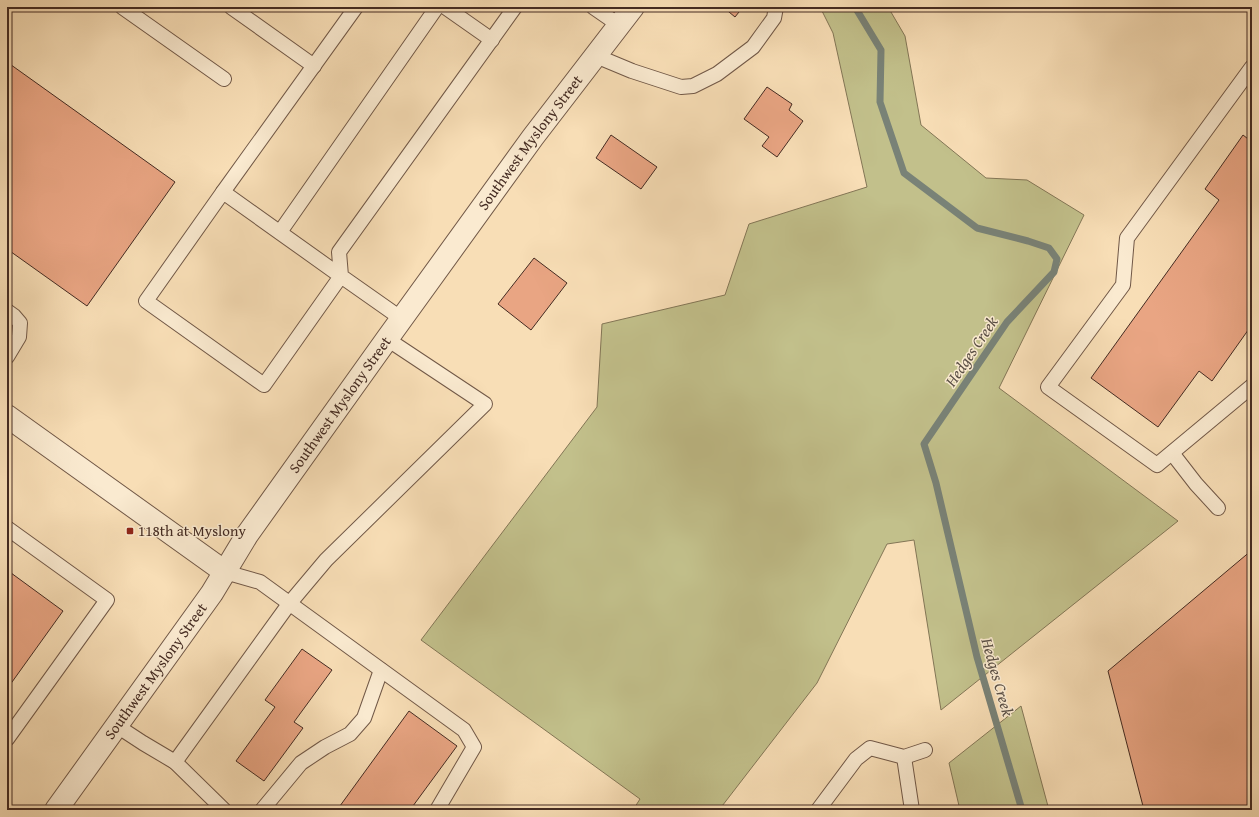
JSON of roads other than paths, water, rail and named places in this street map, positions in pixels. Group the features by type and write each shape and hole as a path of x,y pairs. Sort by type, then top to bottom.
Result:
{"street":[{"name":"Southwest Myslony Street","path":"56,810 212,593 247,535 387,339 533,137 633,7"},
{"path":"7,416 225,572"}],"lane":[{"path":"122,7 224,79"},
{"path":"231,7 314,66"},
{"path":"356,7 146,301 264,385 341,276 339,252 515,7"},
{"path":"280,232 437,7"},
{"path":"445,7 492,40"},
{"path":"593,7 619,25"},
{"path":"596,56 632,72 681,87 693,86 717,74 753,47 774,18 776,7"},
{"path":"1252,67 1127,238 1123,285 1048,387 1157,465 1252,386"},
{"path":"224,192 402,319"},
{"path":"7,311 20,323 19,336 7,357"},
{"path":"174,762 289,604 326,560 485,404 387,339"},
{"path":"1172,453 1196,484 1218,508"},
{"path":"7,528 107,600 7,739"},
{"path":"225,572 260,582 464,730 474,747 437,810"},
{"path":"262,810 301,762 350,734 364,718 381,670"},
{"path":"117,726 174,762 224,810"},
{"path":"818,810 856,759 870,748 904,757 925,750"},
{"path":"904,757 912,810"}],"waterway":[{"name":"Hedges Creek","path":"855,7 881,50 880,102 904,173 977,228 1049,248 1057,259 1054,272 1007,322 924,444 936,483 977,657 1022,810"}],"place":[{"name":"118th at Myslony","path":"130,531"}]}
